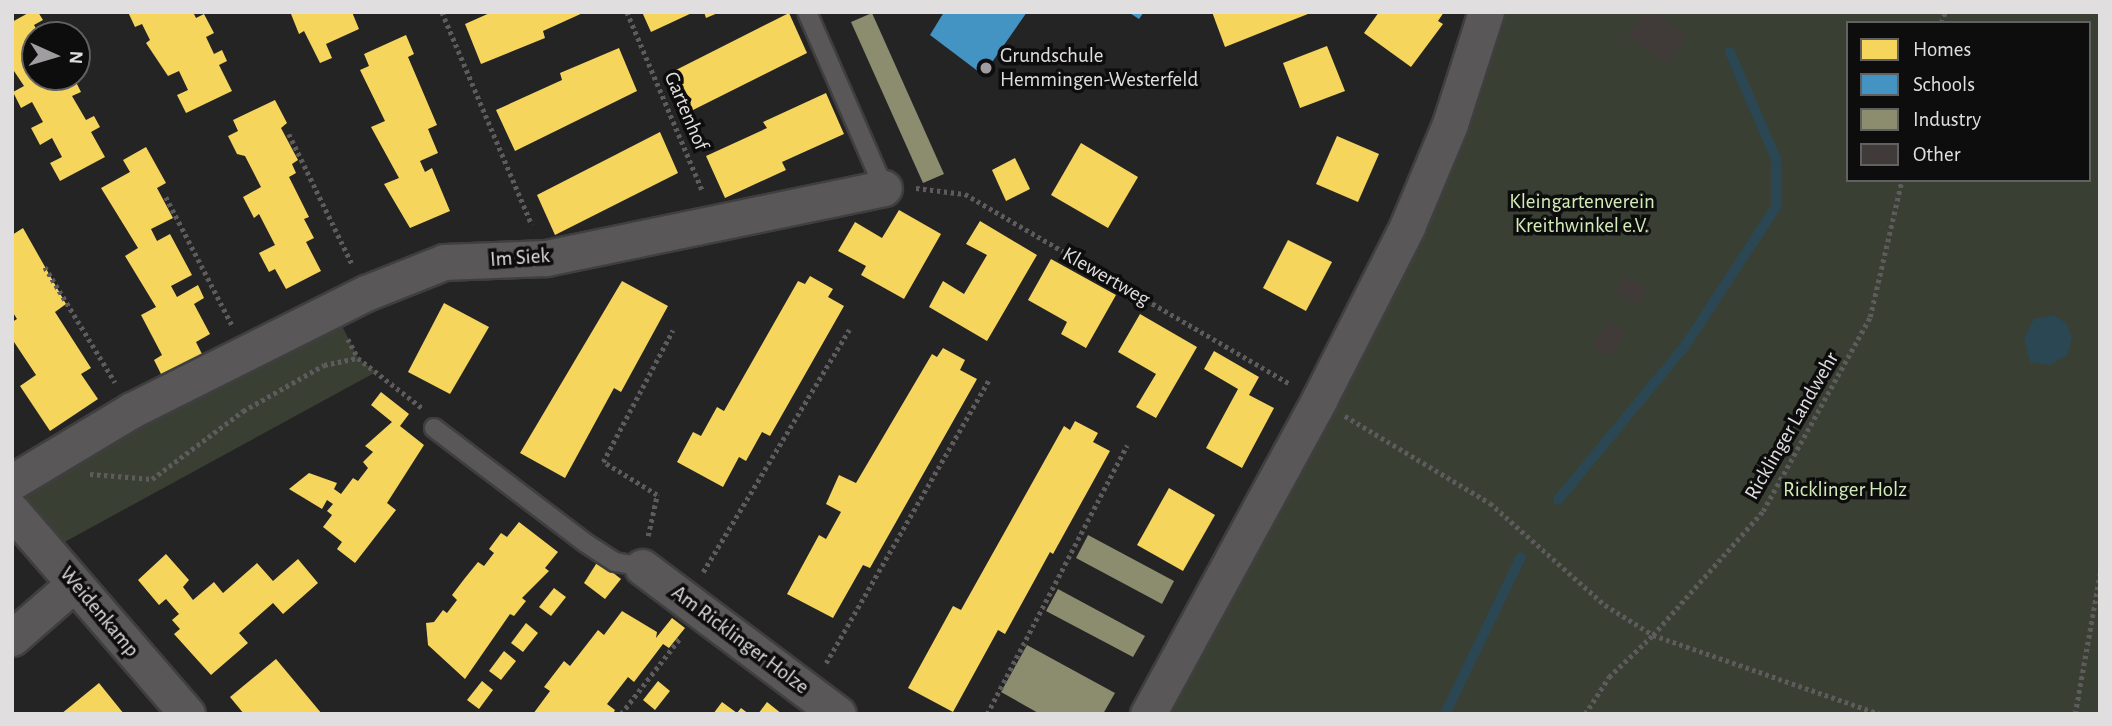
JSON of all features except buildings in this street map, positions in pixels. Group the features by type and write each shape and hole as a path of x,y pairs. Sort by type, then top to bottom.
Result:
{"street":[{"path":"1148,714 1319,400 1407,227 1450,124 1486,12"},
{"name":"Im Siek","path":"23,474 132,410 366,293 444,262 546,258 884,188"},
{"name":"Weidenkamp","path":"12,511 187,714"},
{"name":"Am Ricklinger Holze","path":"642,567 695,603 838,714"},
{"path":"12,638 74,584"}],"lane":[{"path":"807,12 884,188"},
{"path":"434,428 584,542 615,562 642,567"}],"path":[{"path":"442,12 546,258"},
{"name":"Gartenhof","path":"626,12 717,223"},
{"path":"289,134 366,293"},
{"name":"Ricklinger Landwehr","path":"1585,714 1609,677 1653,635 1763,511 1814,424 1870,317 1902,182"},
{"name":"Klewertweg","path":"884,188 925,187 965,194 1490,503 1605,605 1653,635 1880,714"},
{"path":"166,197 247,353"},
{"path":"45,267 132,410"},
{"path":"642,567 657,495 603,463 673,330"},
{"path":"621,714 695,603 849,330"},
{"path":"23,474 152,479 243,411 324,365 358,358"},
{"path":"810,692 990,378"},
{"path":"987,714 1127,445"},
{"path":"2075,714 2100,573"}],"green space":[{"path":"1497,12 2100,12 2100,714 1159,714"},
{"path":"334,310 358,358 376,372 48,551 12,511 35,466"}],"water":[{"path":"2054,315 2067,324 2072,338 2067,355 2050,365 2030,362 2024,338 2034,319"}],"waterway":[{"path":"1558,500 1685,346 1776,207 1776,159 1730,52"},
{"path":"1445,714 1521,557"}],"place":[{"name":"Grundschule Hemmingen-Westerfeld","path":"986,68"}],"park label":[{"name":"Kleingartenverein Kreithwinkel e.V.","path":"1582,214"},
{"name":"Ricklinger Holz","path":"1845,490"}]}
